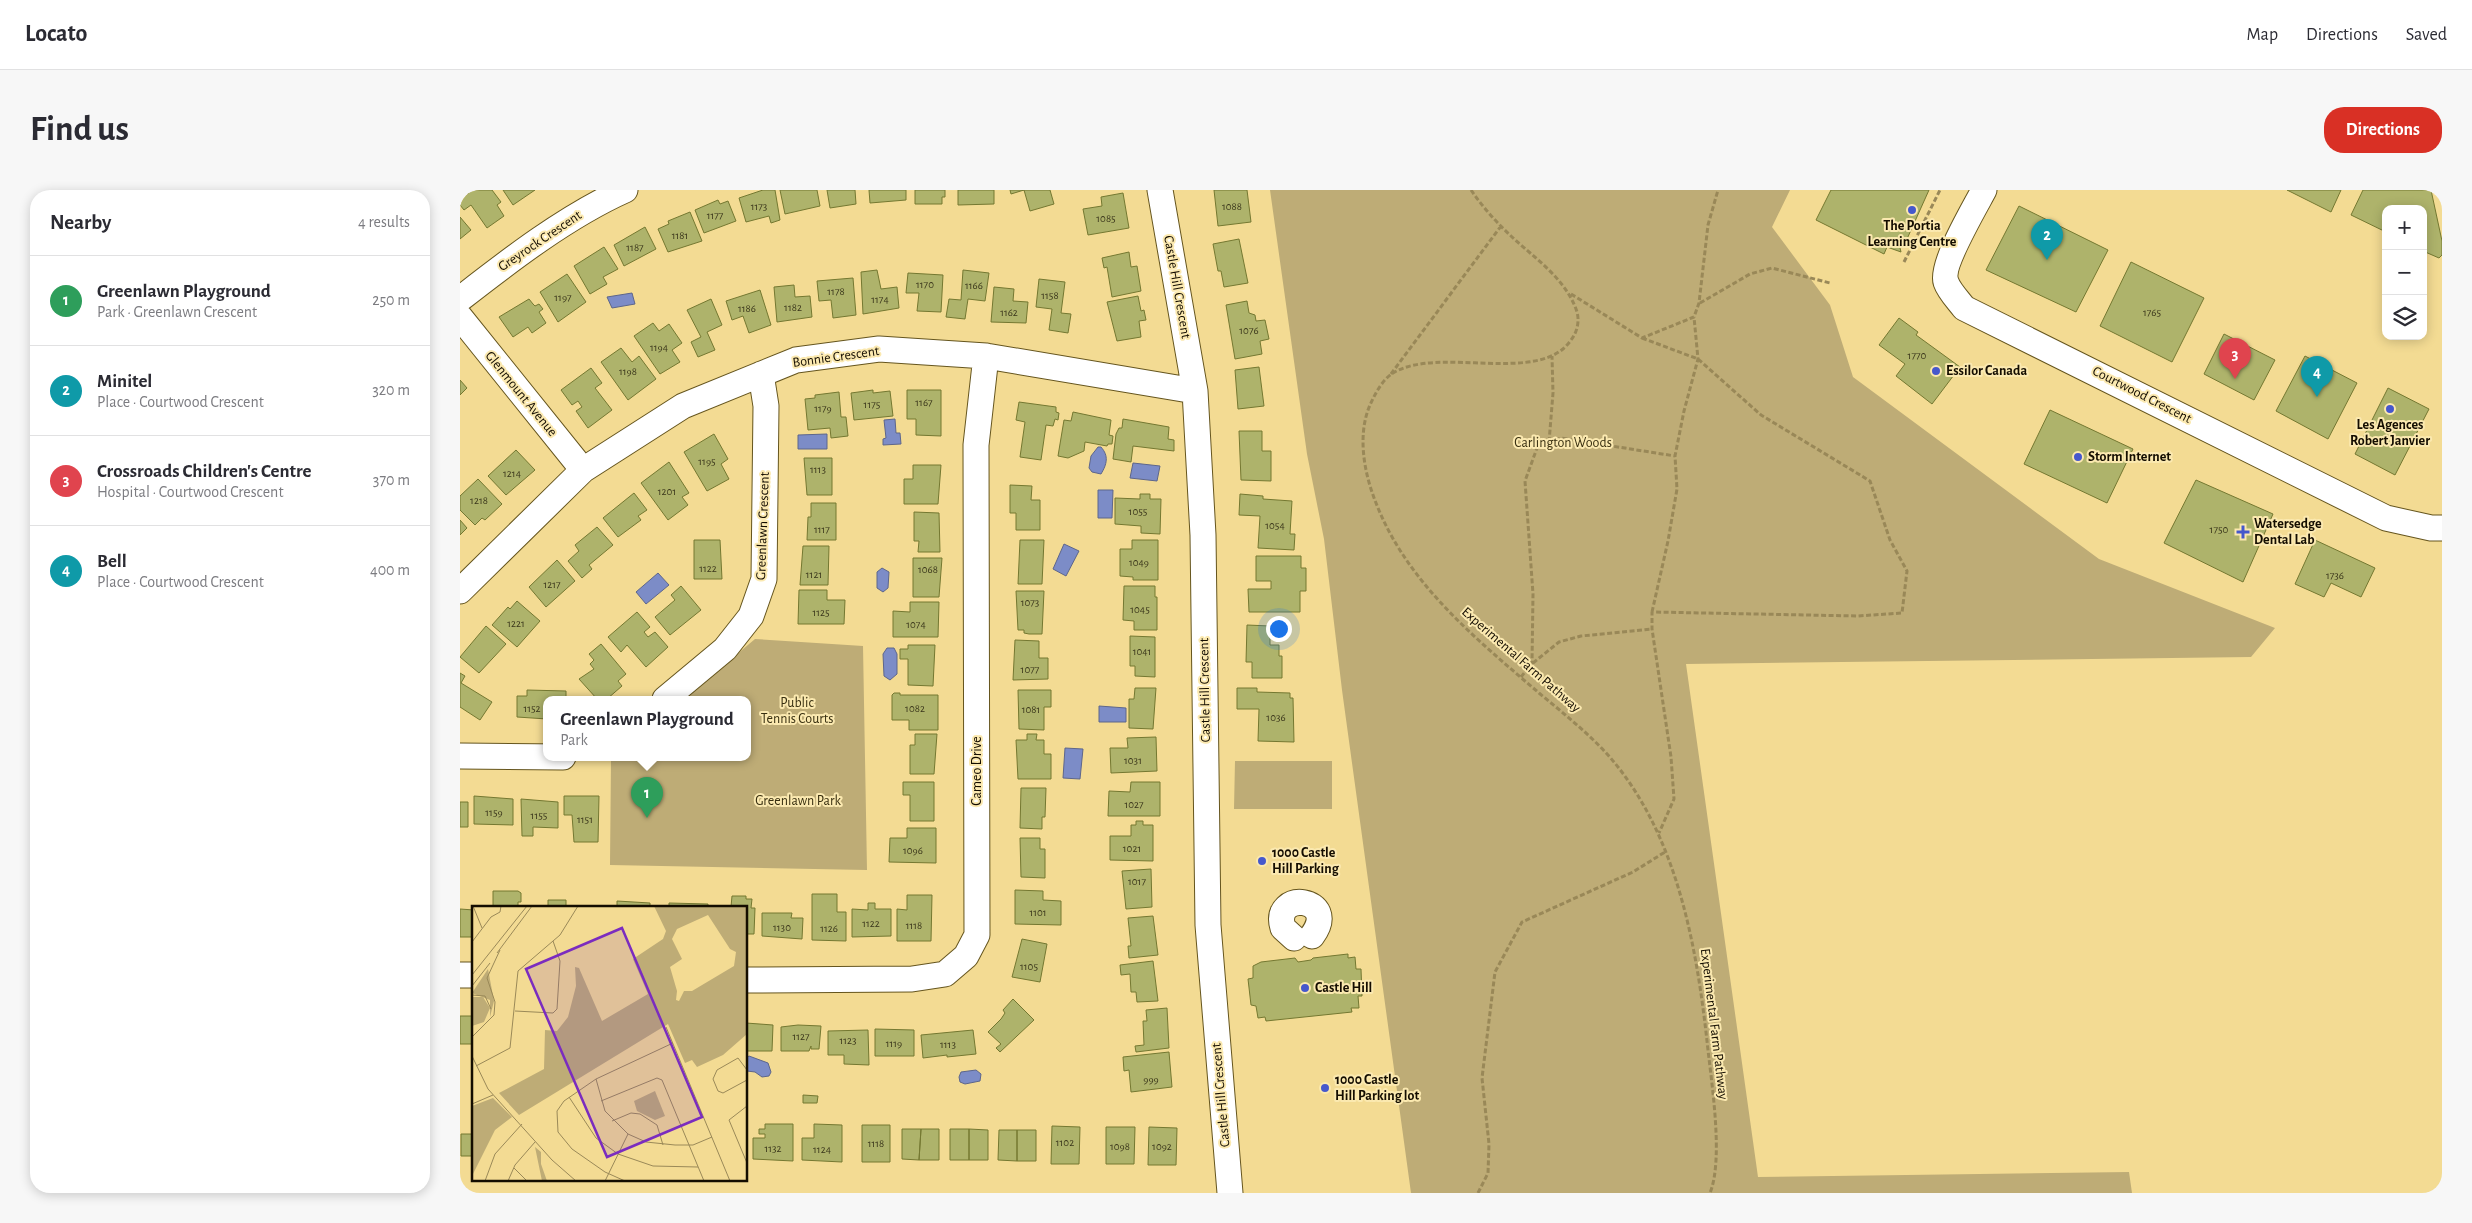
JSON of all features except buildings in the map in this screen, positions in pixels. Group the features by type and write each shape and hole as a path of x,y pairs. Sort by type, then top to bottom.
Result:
{"street":[{"name":"Greyrock Crescent","path":"460,299 496,270 598,202 625,190"},
{"name":"Castle Hill Crescent","path":"1160,190 1195,391 1204,535 1208,925 1230,1193"},
{"name":"Courtwood Crescent","path":"1984,190 1949,260 1945,273 1946,282 1964,308 2386,518 2431,528 2442,528"},
{"name":"Glenmount Avenue","path":"460,317 583,470"},
{"name":"Bonnie Crescent","path":"460,590 583,470 683,406 796,360 879,349 986,356 1195,391"},
{"name":"Cameo Drive","path":"748,980 912,979 945,974 966,956 977,935 976,445 986,356"},
{"name":"Greenlawn Crescent","path":"669,696 726,649 751,616 764,579 766,406 761,374"},
{"path":"460,756 543,757"}],"path":[{"path":"1471,190 1501,226 1553,273 1569,292 1642,338 1698,360 1761,415 1870,481 1890,540 1907,571 1902,612 1858,616 1652,612"},
{"path":"1659,834 1674,799 1671,757 1652,629 1652,612 1668,541 1675,498 1675,456 1698,360 1694,317 1699,303 1708,225 1718,190"},
{"path":"1904,262 1940,190"},
{"name":"Experimental Farm Pathway","path":"1501,226 1376,393 1366,414 1363,442 1366,470 1376,502 1394,542 1421,579 1457,622 1582,729 1608,756 1632,785 1659,834 1692,944 1704,1019 1717,1166 1710,1193"},
{"path":"1699,303 1750,274 1772,268 1830,283"},
{"path":"1390,375 1407,367 1431,363 1502,364 1540,360 1552,356 1568,344 1578,326 1578,314 1569,292"},
{"path":"1642,338 1694,317"},
{"path":"1549,443 1554,393 1552,356"},
{"path":"1532,663 1533,594 1525,481 1537,448 1561,438 1675,456"},
{"path":"1521,677 1532,663 1559,642 1581,636 1652,629"},
{"path":"1478,1193 1488,1173 1489,1144 1482,1078 1494,972 1517,930 1522,922 1634,872 1665,852"}],"green space":[{"name":"Carlington Woods","path":"1270,190 1790,190 1772,227 1830,305 1853,377 2099,559 2275,628 2251,657 1686,664 1758,1177 2129,1172 2132,1193 1411,1193 1342,690 1324,539 1307,454"},
{"name":"Greenlawn Park","path":"755,639 863,646 867,870 610,865 611,761 751,761 751,696 688,696"},
{"path":"1235,761 1332,761 1332,809 1234,809"}],"water":[{"path":"632,293 635,304 612,308 607,297"},
{"path":"895,419 896,433 900,433 901,444 883,445 883,439 886,438 884,420"},
{"path":"827,434 827,449 798,449 798,435"},
{"path":"1098,447 1104,450 1106,457 1105,467 1101,474 1092,472 1089,468 1091,456"},
{"path":"1133,463 1160,466 1157,481 1130,478"},
{"path":"1098,490 1113,490 1112,518 1098,518"},
{"path":"1064,544 1079,551 1066,576 1053,569"},
{"path":"882,568 889,572 888,588 883,592 877,588 877,572"},
{"path":"658,573 669,585 646,604 636,592"},
{"path":"887,648 894,648 897,654 897,674 890,680 884,676 883,654"},
{"path":"1099,706 1126,708 1126,722 1099,722"},
{"path":"1065,748 1083,749 1080,779 1063,778"},
{"path":"748,1057 768,1063 771,1072 769,1076 762,1077 755,1072 748,1071"},
{"path":"976,1070 981,1074 980,1081 965,1084 960,1082 961,1072"}],"place":[{"name":"The Portia Learning Centre","path":"1912,210"},
{"name":"Minitel","path":"2047,260"},
{"name":"Essilor Canada","path":"1936,371"},
{"name":"Crossroads Children's Centre","path":"2235,379"},
{"name":"Bell","path":"2317,397"},
{"name":"Les Agences Robert Janvier","path":"2390,409"},
{"name":"Storm Internet","path":"2078,457"},
{"name":"Watersedge Dental Lab","path":"2243,532"},
{"name":"Greenlawn Playground","path":"647,818"},
{"name":"1000 Castle Hill Parking","path":"1262,861"},
{"name":"Castle Hill","path":"1305,988"},
{"name":"1000 Castle Hill Parking lot","path":"1325,1088"}],"park label":[{"name":"Public Tennis Courts","path":"797,712"}]}
